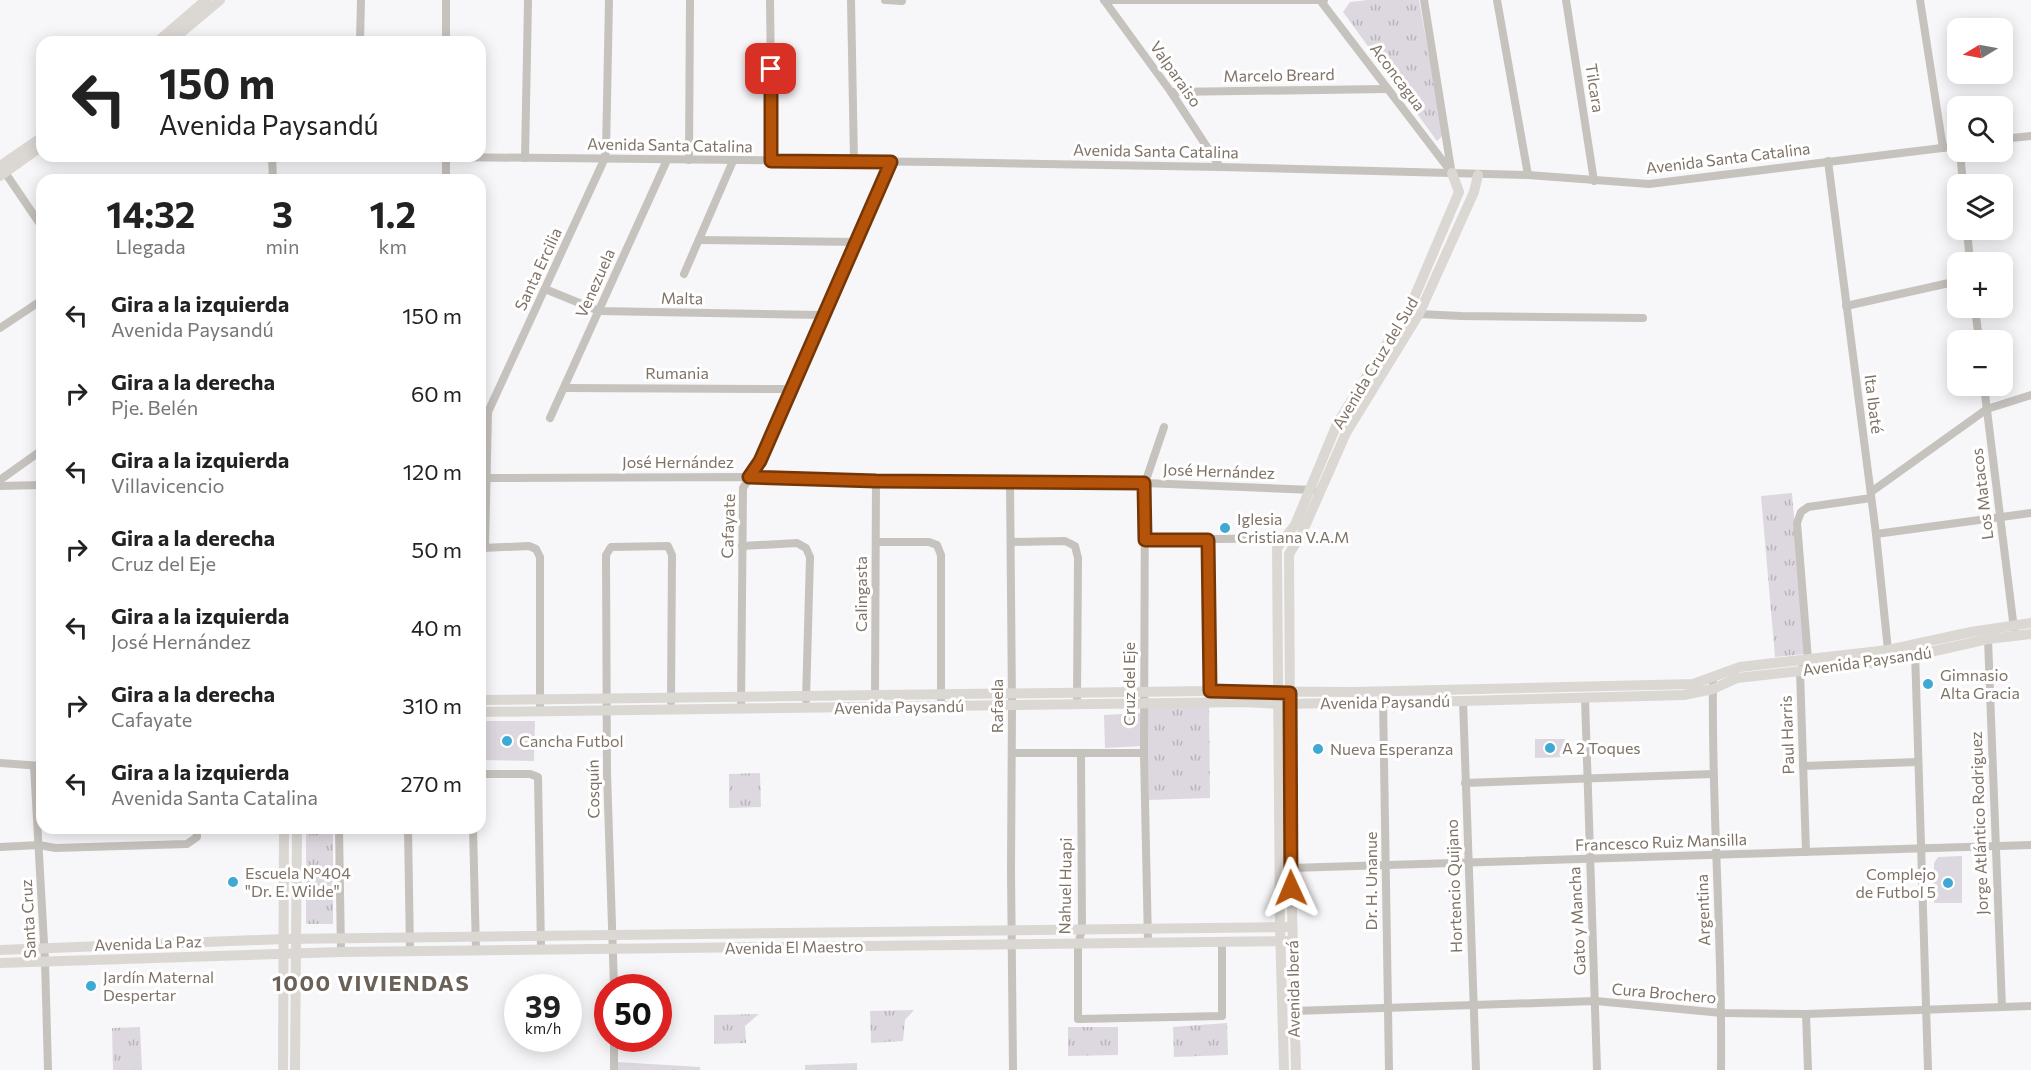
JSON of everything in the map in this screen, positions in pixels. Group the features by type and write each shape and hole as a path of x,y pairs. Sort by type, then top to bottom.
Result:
{"main road":[{"path":"164,36 206,0"},
{"path":"177,36 220,0"},
{"path":"1,170 36,145"},
{"name":"Avenida Cruz del Sud","path":"1284,698 1277,548 1294,525 1337,424 1411,305 1459,192 1452,173"},
{"name":"Avenida Cruz del Sud","path":"1284,698 1289,554 1302,533 1346,433 1419,314 1474,192 1478,175"},
{"name":"Avenida Paysandú","path":"486,700 540,699 607,704 806,703 876,708 1211,703 1284,698 1383,697 1693,684 1800,671 1988,639 2031,623"},
{"name":"Avenida Paysandú","path":"1383,697 1463,701 1684,695 1713,683 1740,667 1888,650 1915,651 1971,632 2014,630 2031,634"},
{"name":"Avenida Paysandú","path":"806,703 875,696 1012,693 1210,691 1284,698"},
{"name":"Avenida Iberá","path":"1284,698 1291,868 1286,927"},
{"name":"Avenida Iberá","path":"1284,698 1286,927 1294,1011 1296,1070"},
{"name":"Avenida Paysandú","path":"486,712 540,712 607,704"},
{"path":"283,1070 284,834"},
{"path":"295,1070 297,834"},
{"name":"Avenida El Maestro","path":"296,939 1286,927"},
{"name":"Avenida La Paz","path":"0,950 296,939"},
{"name":"Avenida Iberá","path":"1284,1070 1287,941"},
{"name":"Avenida El Maestro","path":"296,954 1287,941"},
{"name":"Avenida La Paz","path":"0,963 296,954"}],"street":[{"path":"360,36 361,0"},
{"path":"446,0 446,36"},
{"path":"525,158 528,0"},
{"name":"Santa Ercilia","path":"486,438 488,412 604,160 609,0"},
{"path":"689,160 690,0"},
{"path":"770,0 771,161"},
{"path":"851,0 854,161"},
{"path":"885,0 902,1"},
{"path":"1105,0 1322,0"},
{"name":"Valparaiso","path":"1105,0 1172,92 1220,167"},
{"name":"Aconcagua","path":"1322,0 1452,173"},
{"path":"1424,0 1452,173"},
{"path":"1497,0 1528,176"},
{"name":"Tilcara","path":"1566,0 1594,181"},
{"path":"1920,0 1942,148"},
{"name":"Marcelo Breard","path":"1172,92 1387,88"},
{"path":"2013,138 2031,136"},
{"name":"Avenida Santa Catalina","path":"486,157 1220,167 1528,176 1649,184 1947,147"},
{"name":"Venezuela","path":"550,418 667,160"},
{"path":"684,274 733,161"},
{"name":"Ita Ibaté","path":"1828,161 1876,534 1888,650"},
{"name":"Cafayate","path":"741,703 743,488 760,461 891,162"},
{"path":"1,170 36,219"},
{"path":"699,240 856,242"},
{"path":"1846,306 1947,283"},
{"name":"Malta","path":"545,289 599,311 823,315"},
{"path":"0,328 36,304"},
{"path":"1419,314 1643,318"},
{"name":"Rumania","path":"564,388 790,389"},
{"path":"1800,671 1808,659 1797,523 1801,512 1808,507 1871,495 1987,409 2031,395"},
{"name":"Los Matacos","path":"1985,396 2014,630"},
{"name":"Cruz del Eje","path":"1148,943 1144,753 1144,483 1164,427"},
{"path":"0,480 36,454"},
{"name":"José Hernández","path":"486,478 749,477 876,481 1144,483 1321,490"},
{"name":"Calingasta","path":"876,481 876,708"},
{"name":"Rafaela","path":"1010,481 1012,944"},
{"path":"0,486 36,485"},
{"path":"1876,534 2031,513"},
{"path":"1145,540 1285,537"},
{"path":"1208,540 1211,703"},
{"path":"1011,542 1065,541 1075,546 1078,558 1077,705"},
{"path":"876,542 929,542 937,545 941,555 941,707"},
{"path":"742,546 797,543 806,548 810,557 806,703"},
{"path":"486,548 529,546 536,549 540,556 540,712"},
{"name":"Cosquín","path":"614,974 607,773 606,555 611,547 668,546 672,555 671,703"},
{"name":"Jorge Atlántico Rodriguez","path":"1988,639 2001,1006"},
{"path":"1915,651 1928,1070"},
{"name":"Paul Harris","path":"1800,671 1806,852"},
{"name":"Argentina","path":"1713,683 1713,774 1722,1070"},
{"name":"Dr. H. Unanue","path":"1383,697 1386,1009 1389,1070"},
{"name":"Gato y Mancha","path":"1585,698 1597,1070"},
{"name":"Hortencio Quijano","path":"1463,701 1476,1070"},
{"path":"1012,753 1144,753"},
{"name":"Nahuel Huapi","path":"1081,753 1082,930 1078,944 1078,1019 1222,1016 1222,942"},
{"path":"1803,766 1918,762"},
{"path":"0,763 36,766"},
{"path":"486,774 530,774 538,777 541,950"},
{"path":"1465,783 1713,774"},
{"name":"Santa Cruz","path":"39,834 48,1070"},
{"path":"0,848 39,845 55,848 187,844 197,837 197,834"},
{"path":"339,834 341,952"},
{"path":"408,834 410,951"},
{"path":"473,834 476,951"},
{"name":"Francesco Ruiz Mansilla","path":"1291,868 2031,845"},
{"path":"1012,944 1014,1070"},
{"name":"Cura Brochero","path":"1294,1011 1596,1001 1722,1013 1806,1014 2031,1006"},
{"path":"1806,1014 1808,1070"},
{"path":"614,1052 614,1070"}],"green space":[{"path":"1419,0 1443,135 1437,141 1343,12 1350,2"},
{"path":"1792,493 1805,654 1775,657 1761,496"},
{"path":"1209,705 1210,798 1149,800 1146,707"},
{"path":"1141,713 1142,746 1105,748 1104,715"},
{"name":"Cancha Futbol","path":"486,721 535,721 534,761 486,760"},
{"name":"A 2 Toques","path":"1535,739 1565,739 1566,757 1535,758"},
{"path":"760,773 761,807 729,808 729,774"},
{"path":"306,834 333,834 333,924 306,924"},
{"name":"Complejo de Futbol 5","path":"1962,856 1962,903 1934,903 1934,863 1938,857"},
{"path":"914,1010 905,1020 903,1041 871,1043 870,1011"},
{"path":"759,1014 745,1026 746,1043 714,1044 714,1015"},
{"path":"1227,1023 1228,1055 1174,1057 1173,1027"},
{"path":"140,1027 142,1070 113,1070 112,1028"},
{"path":"1068,1027 1118,1027 1118,1055 1068,1056"},
{"path":"617,1062 700,1067 700,1070 617,1070"},
{"path":"857,1063 857,1070 805,1070 805,1065"}],"place":[{"name":"Iglesia Cristiana V.A.M","path":"1225,528"},
{"name":"Gimnasio Alta Gracia","path":"1928,684"},
{"name":"Cancha Futbol","path":"507,741"},
{"name":"A 2 Toques","path":"1550,748"},
{"name":"Nueva Esperanza","path":"1318,749"},
{"name":"Escuela Nº404 \"Dr. E. Wilde\"","path":"233,882"},
{"name":"Complejo de Futbol 5","path":"1948,883"},
{"name":"Jardín Maternal Despertar","path":"91,986"}],"district":[{"name":"1000 VIVIENDAS","path":"371,983"}],"route":[{"path":"771,69 771,161 891,162 760,461 749,477 876,481 1144,483 1145,540 1208,540 1210,691 1290,693 1291,888"}]}
